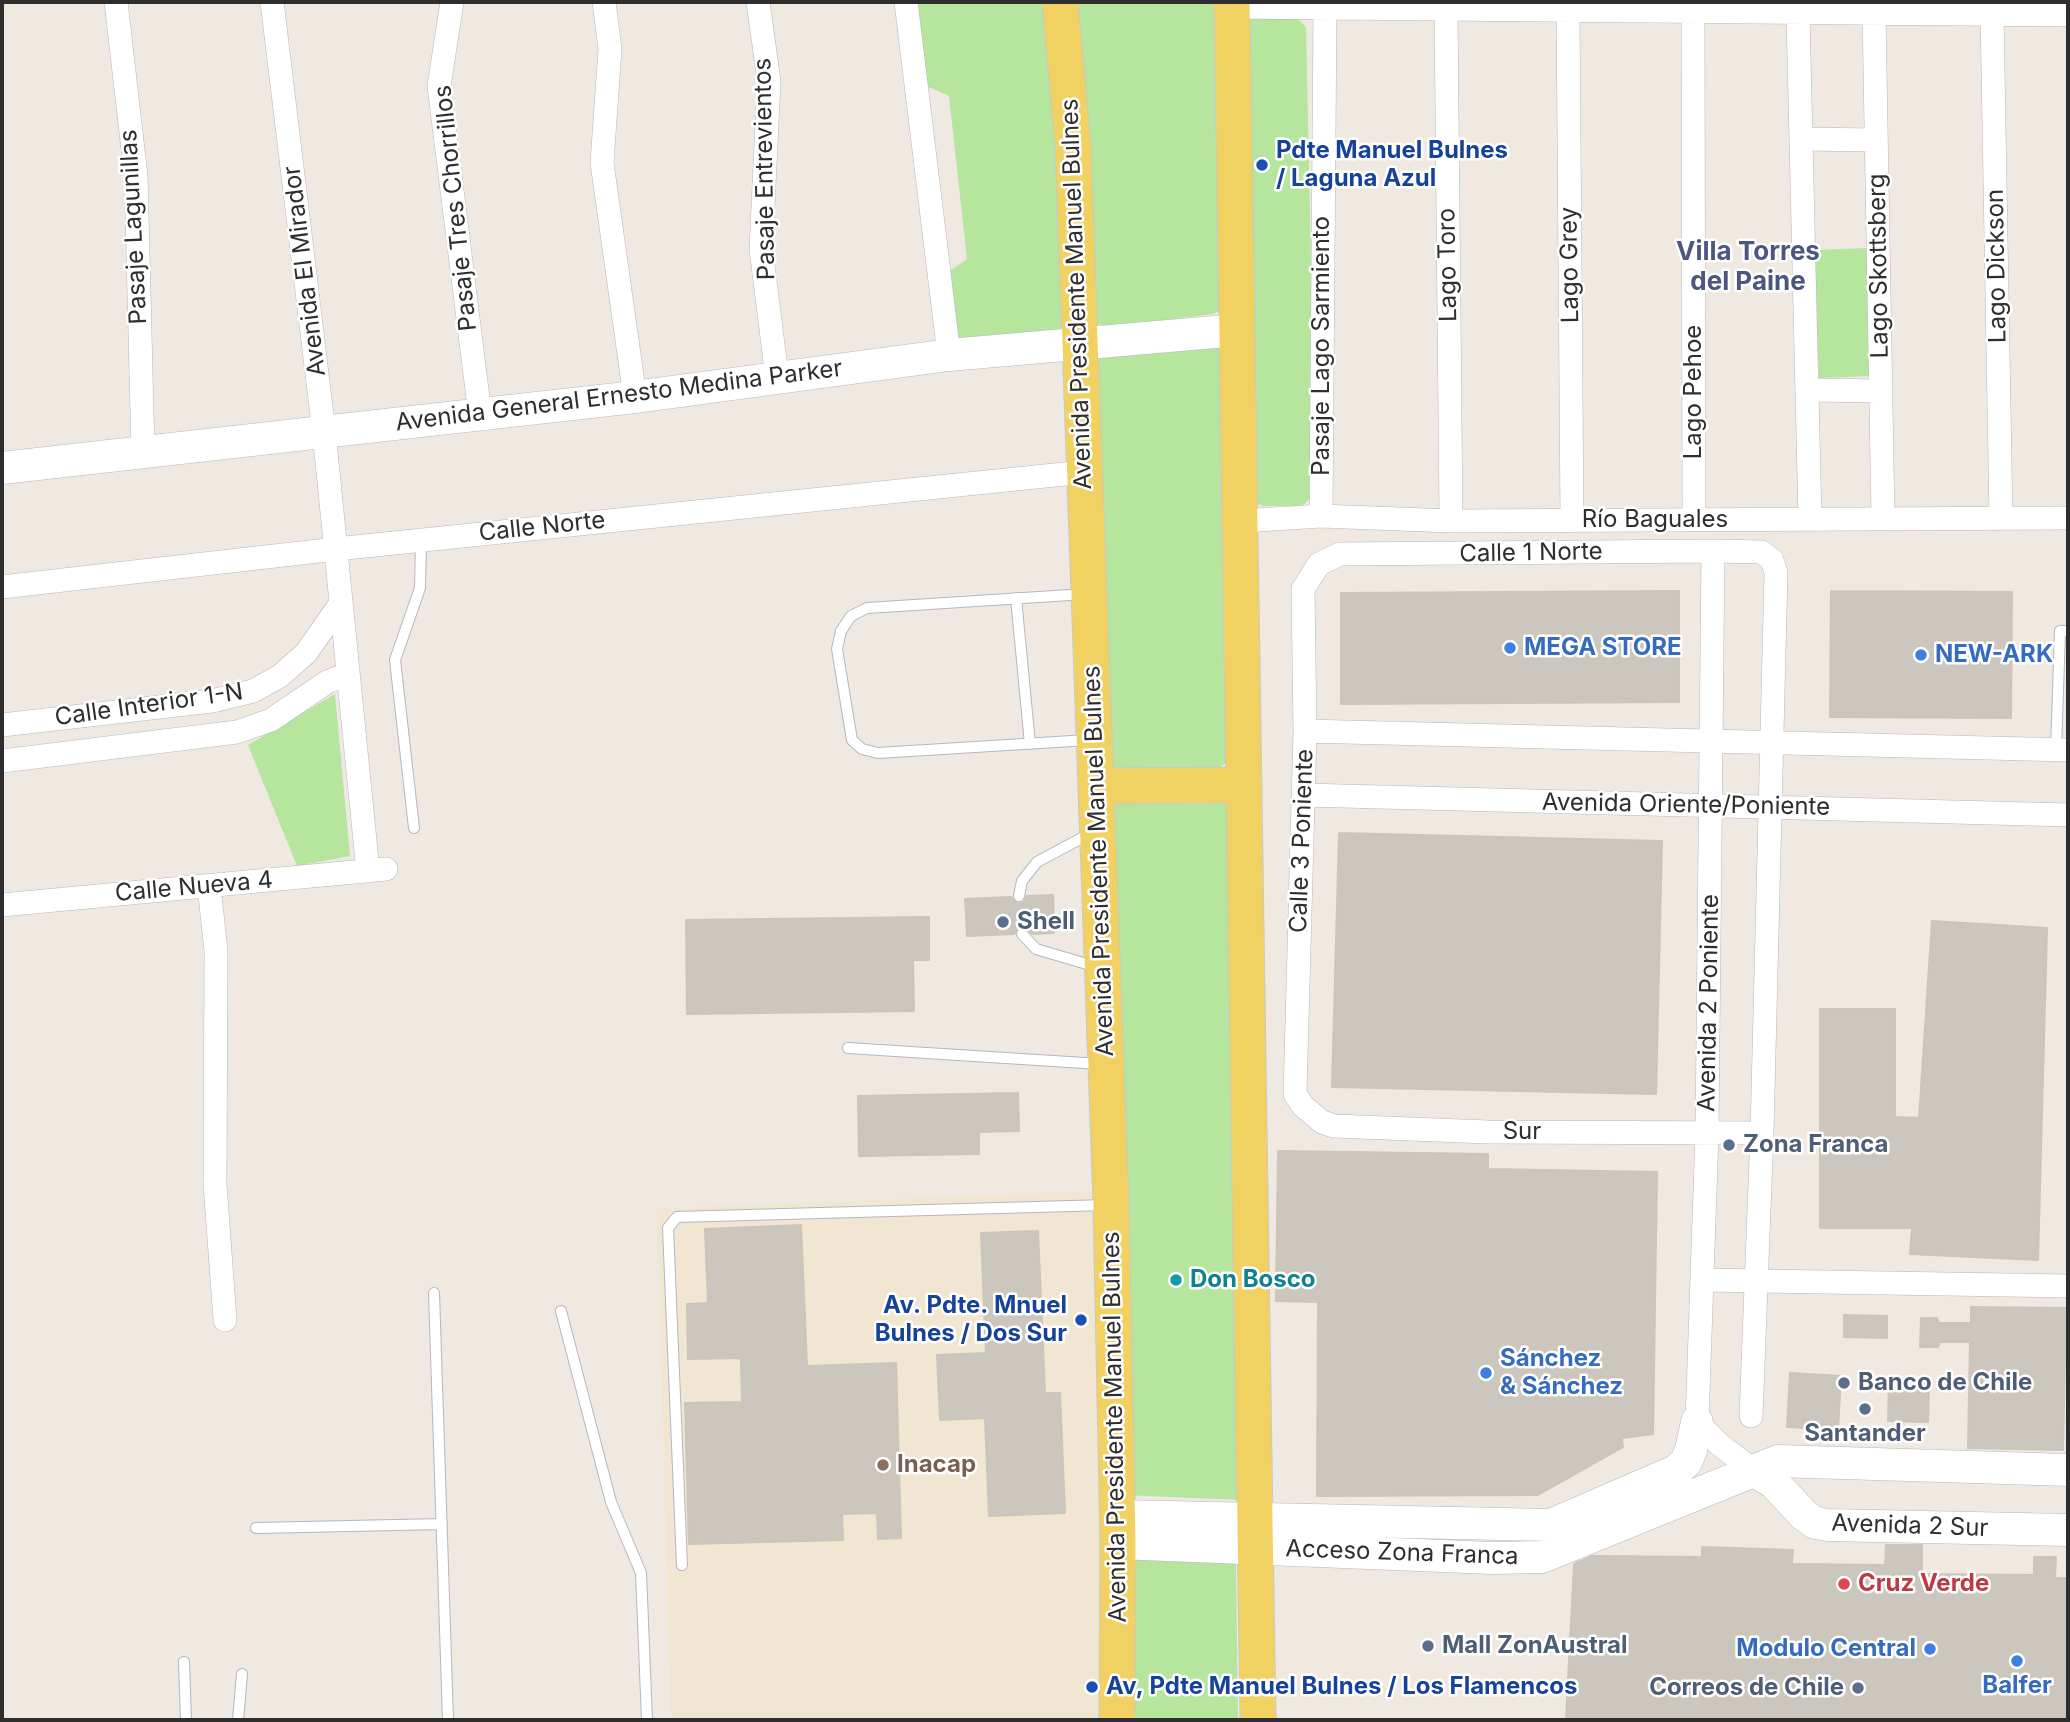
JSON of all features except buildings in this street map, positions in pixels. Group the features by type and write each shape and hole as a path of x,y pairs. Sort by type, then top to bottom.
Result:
{"main road":[{"name":"Avenida Presidente Manuel Bulnes","path":"1060,2 1073,146 1082,344 1084,472 1107,1064 1118,1529 1117,1720"},
{"path":"1232,4 1242,521 1258,1720"},
{"path":"1097,786 1244,785"}],"street":[{"name":"Pasaje Lagunillas","path":"116,2 136,176 143,452"},
{"name":"Avenida El Mirador","path":"272,2 324,432 348,674 377,870"},
{"name":"Pasaje Tres Chorrillos","path":"452,2 439,86 480,414"},
{"path":"604,2 610,49 602,163 635,397"},
{"name":"Pasaje Entrevientos","path":"758,2 769,81 761,249 777,377"},
{"path":"906,2 949,355"},
{"path":"1232,4 1325,8 2068,15"},
{"name":"Pasaje Lago Sarmiento","path":"1321,516 1325,8"},
{"name":"Lago Toro","path":"1446,9 1451,521"},
{"name":"Lago Grey","path":"1568,10 1572,520"},
{"name":"Lago Pehoe","path":"1693,12 1694,520"},
{"name":"Lago Skottsberg","path":"1874,13 1883,519"},
{"path":"1798,14 1810,519"},
{"name":"Lago Dickson","path":"1993,14 2001,519"},
{"path":"1801,139 1877,140"},
{"name":"Avenida General Ernesto Medina Parker","path":"2,468 635,397 949,355 1238,330"},
{"path":"1807,390 1881,391"},
{"name":"Calle Norte","path":"2,587 335,545 421,540 1084,472"},
{"name":"Río Baguales","path":"1242,521 1321,516 1451,521 2068,518"},
{"name":"Avenida 2 Poniente","path":"1697,1422 1707,1133 1713,551"},
{"name":"Calle 1 Norte","path":"1303,589 1319,564 1340,554 1762,552 1772,560 1776,573 1771,743"},
{"name":"Calle 3 Poniente","path":"1295,1094 1304,795 1303,589"},
{"name":"Calle Interior 1-N","path":"2,725 212,701 253,691 280,676 306,653 341,603"},
{"path":"2,761 237,732 271,720 327,682 348,674"},
{"path":"1305,731 2062,750"},
{"path":"1751,1416 1762,1133 1771,743"},
{"name":"Avenida Oriente/Poniente","path":"1304,795 2068,815"},
{"name":"Calle Nueva 4","path":"2,905 377,870"},
{"path":"209,886 216,951 215,1184 225,1320"},
{"name":"Sur","path":"1295,1094 1313,1115 1334,1126 1488,1132 1762,1133"},
{"path":"1702,1280 2068,1286"},
{"path":"1697,1422 1720,1445 1753,1470 1778,1461 2068,1470"},
{"name":"Acceso Zona Franca","path":"1118,1529 1256,1533 1551,1525 1676,1471 1686,1462 1697,1422"},
{"name":"Acceso Zona Franca","path":"1256,1533 1493,1558 1542,1557 1753,1470"},
{"name":"Avenida 2 Sur","path":"1753,1470 1774,1483 1804,1515 1815,1522 1828,1525 2068,1530"}],"lane":[{"path":"414,828 395,660 420,588 421,540"},
{"path":"1089,594 867,608 851,616 841,631 837,649 852,740 862,749 878,753 1095,740"},
{"path":"1016,598 1030,744"},
{"path":"2062,750 2060,631 2068,631"},
{"path":"1019,897 1022,881 1037,862 1099,830"},
{"path":"1022,934 1036,949 1103,969"},
{"path":"848,1048 1107,1064"},
{"path":"682,1565 668,1228 677,1216 1111,1205"},
{"path":"434,1293 447,1720"},
{"path":"561,1311 611,1502 641,1573 646,1720"},
{"path":"256,1528 442,1524"},
{"path":"184,1662 186,1720"},
{"path":"238,1720 242,1674"}],"shaded area":[{"name":"Inacap","path":"1099,1191 1104,1720 671,1720 657,1209"}],"green space":[{"path":"909,2 1044,2 1051,63 1065,328 1058,335 953,349 944,275 967,259 949,96 920,83"},
{"path":"1073,2 1218,2 1219,311 1213,314 1110,327 1094,323"},
{"path":"1293,14 1306,27 1316,493 1302,506 1263,506 1252,502 1240,35 1252,18"},
{"path":"1868,248 1871,376 1819,378 1813,250"},
{"path":"1221,347 1227,762 1218,769 1114,771 1109,766 1096,360 1100,356"},
{"path":"335,694 350,856 297,866 248,745"},
{"path":"1227,797 1242,1500 1123,1495 1114,799"},
{"path":"1128,1557 1236,1561 1238,1720 1132,1720"}],"place":[{"name":"Pdte Manuel Bulnes / Laguna Azul","path":"1262,165"},
{"name":"MEGA STORE","path":"1510,648"},
{"name":"NEW-ARK","path":"1921,655"},
{"name":"Shell","path":"1003,922"},
{"name":"Zona Franca","path":"1729,1145"},
{"name":"Don Bosco","path":"1176,1280"},
{"name":"Av. Pdte. Mnuel Bulnes / Dos Sur","path":"1081,1320"},
{"name":"Sánchez & Sánchez","path":"1486,1373"},
{"name":"Banco de Chile","path":"1844,1383"},
{"name":"Santander","path":"1865,1409"},
{"name":"Inacap","path":"883,1465"},
{"name":"Cruz Verde","path":"1844,1584"},
{"name":"Mall ZonAustral","path":"1428,1646"},
{"name":"Modulo Central","path":"1930,1649"},
{"name":"Balfer","path":"2017,1661"},
{"name":"Av, Pdte Manuel Bulnes / Los Flamencos","path":"1092,1687"},
{"name":"Correos de Chile","path":"1858,1688"}],"district":[{"name":"Villa Torres del Paine","path":"1748,267"}]}
